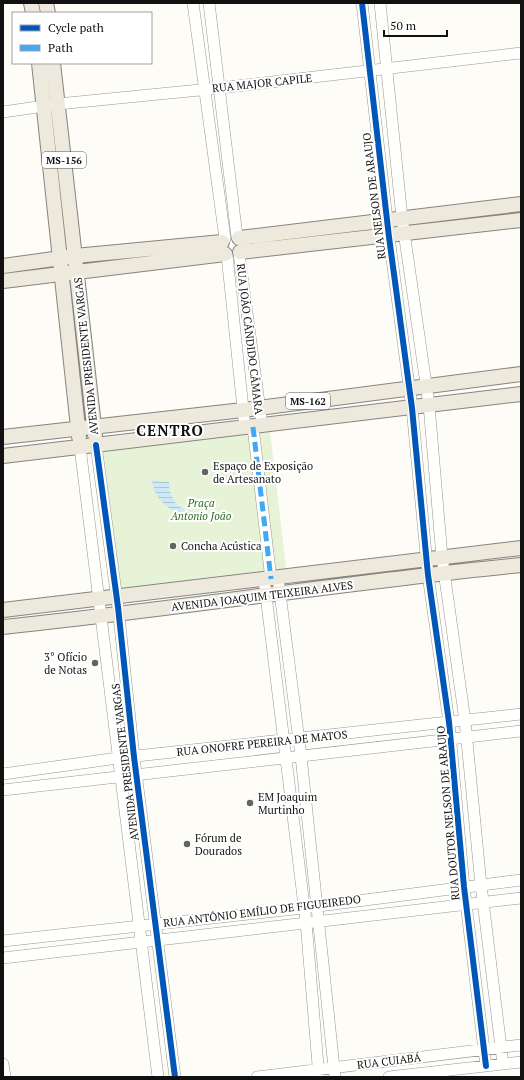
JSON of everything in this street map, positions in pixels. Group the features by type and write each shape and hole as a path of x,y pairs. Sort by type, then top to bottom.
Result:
{"main road":[{"name":"AVENIDA PRESIDENTE VARGAS","path":"39,64 51,105 75,256 96,445"},
{"name":"AVENIDA PRESIDENTE VARGAS","path":"53,64 51,105 61,259 80,447"},
{"path":"3,281 77,272 387,220 521,204"},
{"path":"3,266 75,256 404,235 521,220"},
{"path":"70,346 85,345"},
{"name":"MS-162","path":"3,437 243,410 409,387 521,374"},
{"path":"412,408 521,394"},
{"name":"MS-162","path":"3,456 412,408"},
{"name":"AVENIDA JOAQUIM TEIXEIRA ALVES","path":"3,610 271,579 426,558 521,548"},
{"name":"AVENIDA JOAQUIM TEIXEIRA ALVES","path":"3,627 101,617 266,595 521,565"}],"street":[{"name":"RUA JOÃO CÂNDIDO CÂMARA","path":"194,3 204,89 259,408 253,427"},
{"path":"209,3 220,88 232,246"},
{"name":"RUA NELSON DE ARAUJO","path":"362,3 387,220 412,408"},
{"path":"380,3 402,218 429,405 442,557 465,721 481,885 503,1064"},
{"name":"RUA MAJOR CAPILE","path":"3,112 51,105 220,88 521,54"},
{"name":"RUA JOÃO CÂNDIDO CÂMARA","path":"232,246 243,410 253,427 271,579 266,595 303,908 306,922 318,1073"},
{"name":"RUA DOUTOR NELSON DE ARAUJO","path":"412,408 426,558 449,722 464,887 486,1066"},
{"name":"AVENIDA PRESIDENTE VARGAS","path":"96,445 119,614 136,774 175,1077"},
{"name":"AVENIDA PRESIDENTE VARGAS","path":"80,447 119,776 158,1077"},
{"path":"271,579 280,594 301,756 335,1072"},
{"name":"RUA ONOFRE PEREIRA DE MATOS","path":"3,774 118,758 521,714"},
{"name":"RUA ONOFRE PEREIRA DE MATOS","path":"3,790 521,731"},
{"name":"RUA ANTÔNIO EMÍLIO DE FIGUEIREDO","path":"3,941 155,923 303,908 316,905 521,880"},
{"name":"RUA ANTÔNIO EMÍLIO DE FIGUEIREDO","path":"3,958 158,941 319,920 521,898"},
{"name":"RUA CUIABÁ","path":"257,1077 335,1072 521,1045"},
{"name":"RUA CUIABÁ","path":"389,1077 433,1074 521,1062"},
{"path":"3,1064 5,1077"}],"green space":[{"name":"Praça Antonio João","path":"270,431 286,568 121,588 103,452"}],"water":[{"path":"152,480 169,482 169,488 176,504 185,510 197,513 198,517 182,514 168,507 157,495"}],"marked path":[{"path":"253,427 271,579"}],"cycle path":[{"path":"362,3 389,237 412,408 428,575 449,722 464,887 486,1066"},
{"path":"96,445 118,607 134,757 175,1077"}],"place":[{"name":"Espaço de Exposição de Artesanato","path":"205,472"},
{"name":"Concha Acústica","path":"173,546"},
{"name":"3° Ofício de Notas","path":"95,663"},
{"name":"EM Joaquim Murtinho","path":"250,803"},
{"name":"Fórum de Dourados","path":"187,844"}],"district":[{"name":"CENTRO","path":"170,430"}]}
